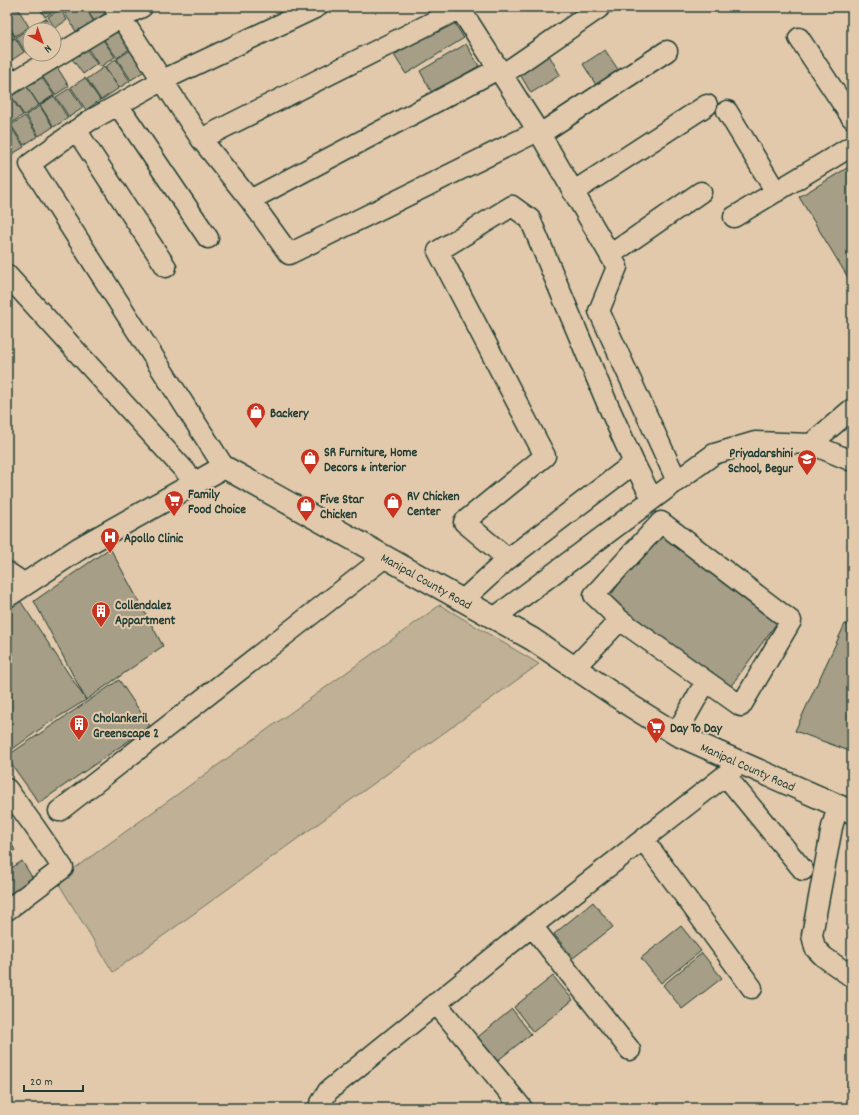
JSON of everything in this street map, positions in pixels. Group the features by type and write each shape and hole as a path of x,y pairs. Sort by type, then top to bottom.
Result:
{"main road":[{"path":"7,596 80,548 224,467"},
{"name":"Manipal County Road","path":"224,467 532,639 631,706 733,769 845,809"}],"street":[{"path":"7,86 117,12 142,7"},
{"path":"224,467 30,164 89,121 163,80 317,7"},
{"path":"201,139 461,8 539,133 617,267 599,311 677,481"},
{"path":"250,200 500,72 599,8"},
{"path":"117,12 201,139 250,200 289,254 539,133 667,51"},
{"path":"800,38 852,118"},
{"path":"118,105 208,238"},
{"path":"573,192 707,105"},
{"path":"727,111 776,192"},
{"path":"76,130 166,267"},
{"path":"734,217 852,146"},
{"path":"610,255 701,192"},
{"path":"511,556 508,559 464,522 545,456 438,251 512,206 530,219 607,403 634,463 654,498"},
{"path":"7,275 196,483"},
{"path":"811,444 852,409"},
{"path":"494,618 714,454 755,442 811,444 852,461"},
{"path":"463,600 511,556 634,463"},
{"path":"661,522 791,622 740,706 620,620 594,595 661,522"},
{"path":"60,811 386,557"},
{"path":"7,572 25,584"},
{"path":"574,668 620,620"},
{"path":"676,734 706,681"},
{"path":"318,1108 328,1091 532,926 733,769 803,870"},
{"path":"7,789 63,868 7,910"},
{"path":"845,809 832,827 812,935 815,948 824,957 852,977"},
{"path":"643,839 752,988"},
{"path":"532,926 630,1050"},
{"path":"436,1003 522,1108"}],"shaded area":[{"path":"440,605 539,664 113,972 57,881"}],"building":[{"path":"11,7 17,7 26,22 22,22 22,32 15,36 7,23 7,10"},
{"path":"39,7 58,7 59,8 45,17"},
{"path":"68,7 85,7 94,22 77,33 63,10"},
{"path":"85,7 104,7 107,12 94,21"},
{"path":"60,9 67,20 62,23 62,22 51,22 48,17"},
{"path":"46,18 49,22 39,22"},
{"path":"452,19 464,38 406,74 394,55"},
{"path":"7,26 15,37 7,42"},
{"path":"117,27 131,48 117,58 102,37"},
{"path":"22,33 22,47 16,37"},
{"path":"101,37 115,57 100,67 87,47"},
{"path":"15,38 22,49 22,53 12,60 7,52 7,44"},
{"path":"466,44 479,66 432,93 420,71"},
{"path":"84,46 97,64 83,74 70,56"},
{"path":"132,49 146,70 131,80 117,59"},
{"path":"605,50 619,71 596,85 583,64"},
{"path":"548,53 560,75 531,93 518,71"},
{"path":"7,57 15,69 7,74"},
{"path":"116,59 130,81 119,88 105,67"},
{"path":"55,64 69,86 55,95 40,73"},
{"path":"104,67 119,88 101,100 87,79"},
{"path":"38,72 54,95 39,105 24,82"},
{"path":"85,78 100,100 86,110 71,87"},
{"path":"25,84 39,105 24,115 10,94"},
{"path":"70,88 83,108 69,117 56,97"},
{"path":"8,93 23,115 10,124 7,120"},
{"path":"54,96 68,118 54,127 40,105"},
{"path":"40,106 53,127 39,136 26,115"},
{"path":"25,116 38,136 24,145 11,125"},
{"path":"9,124 24,147 9,156 7,152 7,126"},
{"path":"852,165 852,284 799,197"},
{"path":"658,529 781,617 728,690 606,602"},
{"name":"Collendalez Appartment","path":"110,548 163,646 86,700 34,601"},
{"path":"19,599 86,700 47,724 10,751 7,746 7,607"},
{"path":"845,624 852,626 852,752 795,731"},
{"name":"Cholankeril Greenscape 2","path":"119,680 150,726 39,803 7,756"},
{"path":"7,837 15,850 7,855"},
{"path":"22,861 37,885 7,904 7,864 10,869"},
{"path":"593,902 613,927 573,958 554,934"},
{"path":"681,926 701,951 661,983 641,958"},
{"path":"702,953 722,978 682,1009 663,985"},
{"path":"553,976 573,1000 533,1032 514,1007"},
{"path":"512,1009 531,1034 492,1065 473,1041"}],"place":[{"name":"Backery","path":"256,429"},
{"name":"SR Furniture, Home Decors & interior","path":"310,475"},
{"name":"Priyadarshini School, Begur","path":"807,476"},
{"name":"Family Food Choice","path":"174,517"},
{"name":"RV Chicken Center","path":"393,519"},
{"name":"Five Star Chicken","path":"306,522"},
{"name":"Apollo Clinic","path":"110,554"},
{"name":"Collendalez Appartment","path":"101,628"},
{"name":"Cholankeril Greenscape 2","path":"79,741"},
{"name":"Day To Day","path":"656,744"}]}
